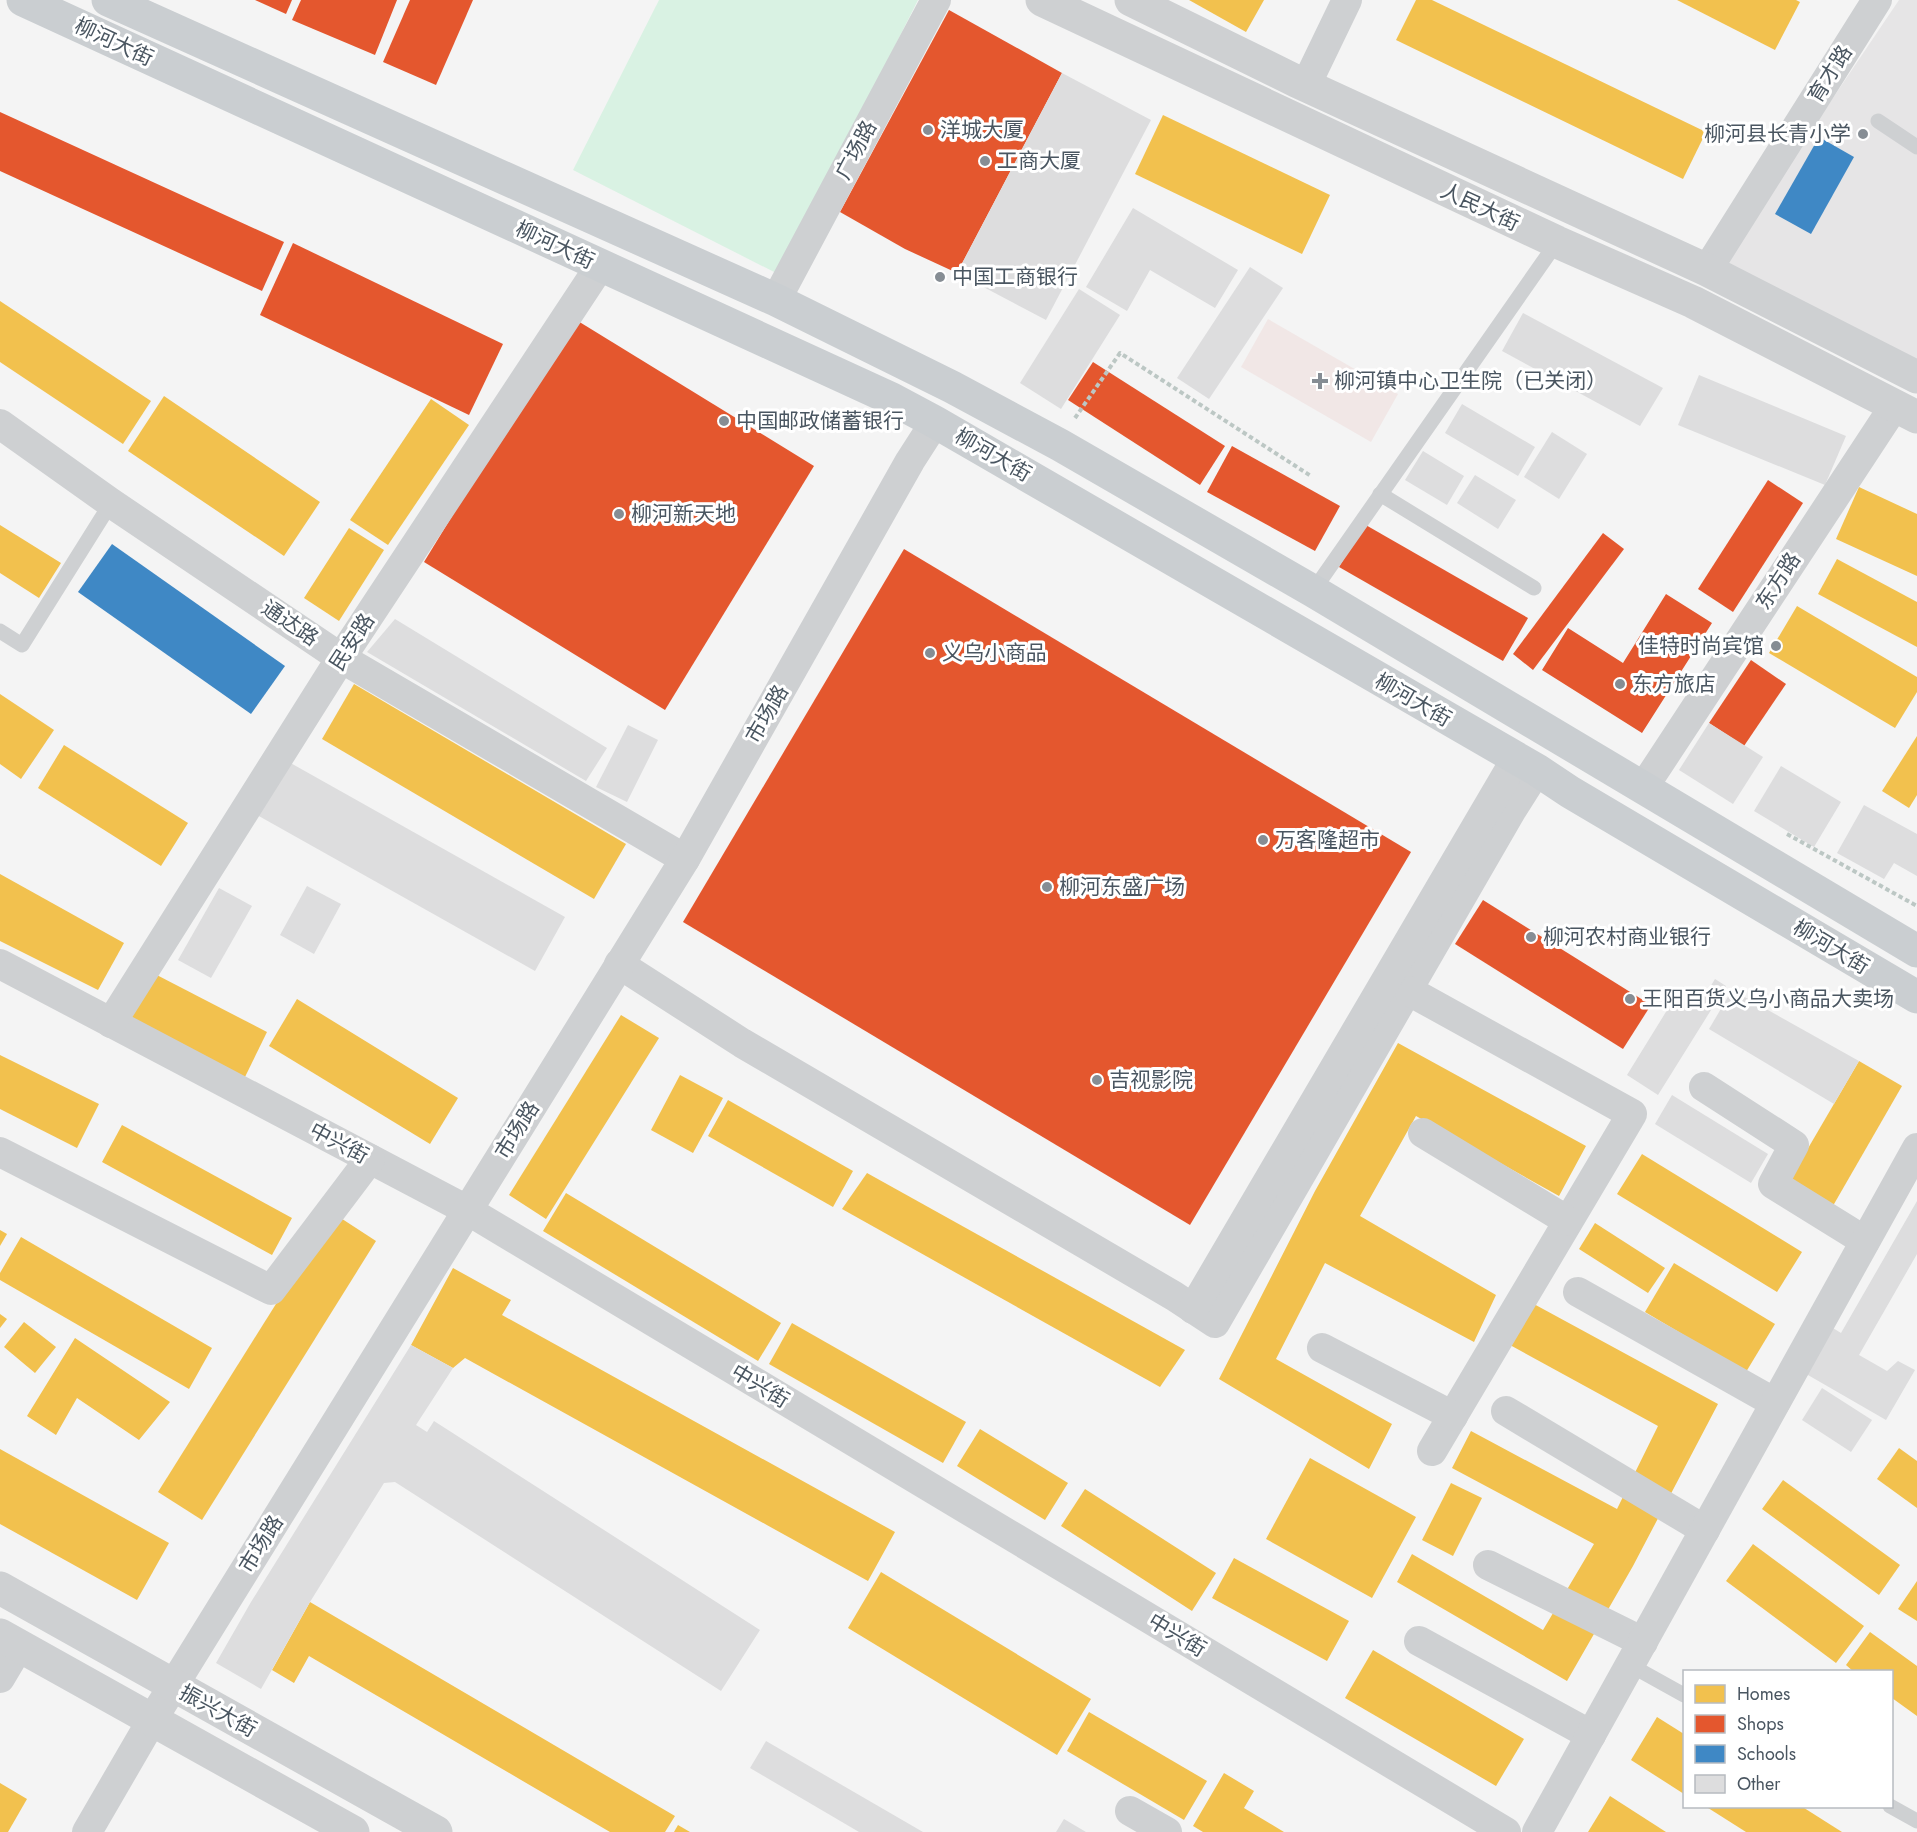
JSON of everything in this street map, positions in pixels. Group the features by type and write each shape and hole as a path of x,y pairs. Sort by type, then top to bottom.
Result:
{"main road":[{"name":"柳河大街","path":"23,0 892,399 1526,765 1917,997"},
{"name":"柳河大街","path":"108,0 776,300 952,387 1060,445 1313,591 1917,951"}],"street":[{"name":"广场路","path":"776,300 936,0"},
{"name":"人民大街","path":"1042,0 1257,103 1557,242 1693,302 1906,411"},
{"name":"人民大街","path":"1131,0 1306,85 1707,270 1917,377"},
{"path":"1306,85 1347,0"},
{"name":"育才路","path":"1707,270 1877,0"},
{"name":"民安路","path":"111,1023 341,658 600,266"},
{"name":"东方路","path":"1643,788 1906,411"},
{"name":"市场路","path":"87,1832 152,1720 685,859 904,471 935,422"},
{"name":"通达路","path":"0,424 111,504 341,658 685,859"},
{"path":"1204,1316 1408,991 1511,811 1526,765"},
{"path":"1204,1316 1526,765"},
{"name":"中兴街","path":"0,964 467,1210 1506,1832"},
{"path":"619,964 742,1043 1204,1316"},
{"path":"1408,991 1632,1114 1432,1451"},
{"path":"1704,1087 1794,1145 1773,1184 1865,1241"},
{"path":"1423,1133 1568,1221"},
{"path":"1537,1832 1917,1148"},
{"path":"0,1152 271,1290 370,1159"},
{"path":"1578,1292 1775,1403"},
{"path":"1322,1348 1453,1416"},
{"path":"1506,1411 1705,1530"},
{"path":"1488,1565 1636,1654"},
{"name":"振兴大街","path":"0,1588 436,1832"},
{"path":"0,1678 9,1640"},
{"name":"振兴大街","path":"9,1640 353,1832"},
{"path":"1419,1641 1591,1735"},
{"path":"1130,1811 1167,1832"}],"lane":[{"path":"1878,122 1917,147"},
{"path":"1313,591 1557,242"},
{"path":"1380,494 1534,588"},
{"path":"0,630 21,645 111,504"},
{"path":"1636,1654 1683,1694"},
{"path":"1893,1808 1917,1821"}],"path":[{"path":"1060,445 1120,352 1311,476"},
{"path":"1782,832 1917,906"}],"shaded area":[{"name":"柳河县长青小学","path":"1899,0 1917,0 1917,361 1719,267"},
{"name":"柳河镇中心卫生院（已关闭）","path":"1268,319 1398,394 1371,442 1241,367"}],"green space":[{"path":"659,0 918,0 780,275 573,170"}],"building: Homes":[{"path":"1189,0 1264,0 1246,32"},
{"path":"1416,0 1432,0 1706,132 1683,179 1396,40"},
{"path":"1677,0 1796,0 1800,2 1775,50"},
{"path":"1163,115 1330,195 1302,254 1135,174"},
{"path":"0,301 151,401 123,444 0,362"},
{"path":"164,396 320,502 284,556 128,451"},
{"path":"431,399 469,425 388,545 350,520"},
{"path":"1859,487 1917,514 1917,576 1836,539"},
{"path":"0,525 61,563 39,598 0,573"},
{"path":"349,528 384,550 339,621 304,598"},
{"path":"1837,559 1917,602 1917,647 1818,594"},
{"path":"1797,606 1917,677 1917,692 1895,728 1769,653"},
{"path":"354,684 626,844 594,899 322,739"},
{"path":"0,694 54,730 21,779 0,764"},
{"path":"1917,736 1917,795 1909,808 1882,791"},
{"path":"64,745 188,823 161,866 38,788"},
{"path":"0,874 124,943 98,990 0,941"},
{"path":"151,972 267,1032 244,1079 127,1020"},
{"path":"297,999 458,1098 430,1144 269,1046"},
{"path":"621,1015 659,1038 546,1219 509,1195"},
{"path":"1398,1043 1586,1146 1559,1196 1416,1116 1360,1216 1496,1295 1474,1342 1325,1263 1276,1359 1392,1424 1369,1469 1219,1379 1315,1191"},
{"path":"0,1055 99,1104 77,1148 0,1109"},
{"path":"1859,1061 1902,1086 1830,1211 1786,1186"},
{"path":"680,1075 723,1098 693,1153 651,1130"},
{"path":"728,1100 853,1171 833,1207 708,1136"},
{"path":"122,1125 292,1218 272,1255 102,1162"},
{"path":"1642,1154 1802,1252 1777,1292 1617,1194"},
{"path":"867,1173 1185,1350 1160,1387 842,1209"},
{"path":"566,1193 781,1323 758,1361 543,1231"},
{"path":"333,1213 376,1241 202,1520 158,1492"},
{"path":"1595,1223 1665,1268 1648,1293 1579,1249"},
{"path":"0,1230 7,1234 0,1246"},
{"path":"21,1237 212,1348 189,1389 0,1280 0,1273"},
{"path":"1674,1263 1775,1324 1746,1372 1645,1312"},
{"path":"453,1268 511,1300 502,1315 895,1532 868,1581 465,1358 453,1368 411,1345"},
{"path":"1532,1303 1718,1404 1633,1566 1567,1681 1397,1582 1412,1554 1543,1630 1594,1544 1452,1468 1471,1431 1617,1509 1658,1426 1510,1345"},
{"path":"0,1314 7,1319 0,1328"},
{"path":"24,1322 56,1347 35,1373 4,1347"},
{"path":"792,1323 966,1422 943,1463 769,1364"},
{"path":"75,1338 170,1402 139,1440 77,1398 56,1435 27,1416"},
{"path":"980,1429 1068,1483 1045,1520 957,1466"},
{"path":"1899,1448 1917,1461 1917,1508 1877,1479"},
{"path":"0,1449 169,1543 137,1600 0,1524"},
{"path":"1310,1458 1416,1517 1372,1598 1266,1539"},
{"path":"1783,1480 1900,1565 1879,1595 1762,1509"},
{"path":"1451,1483 1482,1498 1453,1556 1422,1540"},
{"path":"1085,1489 1216,1573 1192,1611 1061,1526"},
{"path":"1753,1544 1864,1626 1836,1663 1726,1581"},
{"path":"1234,1558 1349,1621 1327,1661 1212,1598"},
{"path":"881,1572 1091,1699 1057,1755 848,1628"},
{"path":"1917,1581 1917,1621 1898,1609"},
{"path":"310,1602 675,1816 665,1832 610,1832 309,1656 294,1683 272,1670"},
{"path":"1870,1632 1917,1666 1917,1716 1893,1699 1893,1670 1852,1670 1846,1665"},
{"path":"1373,1650 1524,1739 1496,1786 1345,1698"},
{"path":"1089,1712 1207,1781 1184,1820 1067,1751"},
{"path":"1657,1717 1683,1733 1683,1793 1631,1760"},
{"path":"1224,1773 1254,1791 1244,1808 1284,1832 1203,1832 1193,1826"},
{"path":"0,1783 27,1799 8,1832 0,1832"},
{"path":"1610,1796 1666,1832 1588,1832"},
{"path":"1708,1808 1804,1808 1842,1832 1746,1832"},
{"path":"678,1825 690,1832 674,1832"}],"building: Shops":[{"path":"255,0 292,0 286,14"},
{"path":"301,0 397,0 375,55 292,20"},
{"path":"410,0 473,0 436,85 383,62"},
{"path":"949,10 1062,73 957,273 905,249 840,212"},
{"path":"0,112 284,242 262,291 0,171"},
{"path":"293,243 503,344 469,415 260,315"},
{"name":"柳河新天地","path":"573,318 814,466 665,710 424,562"},
{"path":"1093,362 1225,446 1200,485 1068,400"},
{"path":"1232,446 1340,506 1315,551 1207,492"},
{"path":"1768,480 1803,503 1733,612 1698,589"},
{"path":"1364,524 1528,618 1503,661 1339,567"},
{"path":"1603,533 1624,549 1533,670 1513,654"},
{"name":"柳河东盛广场","path":"904,549 1411,852 1190,1225 683,922"},
{"path":"1666,594 1712,623 1642,733 1542,670 1568,628 1623,663"},
{"path":"1751,660 1786,684 1744,746 1709,723"},
{"path":"1483,900 1651,1005 1623,1049 1455,944"}],"building: Schools":[{"path":"1819,137 1854,157 1811,234 1775,214"},
{"path":"112,544 285,666 251,714 78,592"}],"building: Other":[{"path":"1062,73 1151,120 1046,320 957,273"},
{"path":"1133,208 1238,270 1215,308 1150,270 1127,311 1086,287"},
{"path":"1250,267 1283,288 1209,399 1177,378"},
{"path":"1079,289 1120,315 1061,409 1020,383"},
{"path":"1523,313 1663,388 1640,426 1502,351"},
{"path":"1699,375 1846,436 1825,485 1678,425"},
{"path":"1462,404 1535,447 1518,476 1445,433"},
{"path":"1552,432 1587,454 1559,499 1524,477"},
{"path":"1423,451 1464,476 1447,505 1405,480"},
{"path":"1475,475 1516,500 1498,529 1457,503"},
{"path":"395,619 607,748 586,781 367,652"},
{"path":"1709,723 1763,757 1733,804 1679,770"},
{"path":"628,725 658,740 627,802 596,787"},
{"path":"287,761 565,917 535,971 257,815"},
{"path":"1781,766 1841,802 1814,847 1754,811"},
{"path":"1864,805 1917,834 1917,876 1894,863 1884,879 1837,853"},
{"path":"307,886 341,904 314,954 280,935"},
{"path":"219,888 252,906 211,978 178,960"},
{"path":"1715,979 1726,986 1658,1095 1627,1075 1677,994 1698,1007"},
{"path":"1732,990 1859,1061 1834,1104 1709,1029"},
{"path":"1672,1095 1768,1154 1751,1183 1655,1124"},
{"path":"1917,1201 1917,1254 1859,1355 1887,1371 1898,1361 1915,1370 1886,1420 1801,1371 1828,1325 1841,1333"},
{"path":"411,1345 453,1368 416,1425 427,1432 434,1421 760,1630 721,1691 395,1482 384,1483 310,1602 261,1689 216,1663 251,1602"},
{"path":"1822,1388 1872,1420 1851,1452 1802,1420"},
{"path":"766,1741 923,1832 859,1832 750,1768"},
{"path":"1064,1819 1086,1832 1056,1832"}],"place":[{"name":"洋城大厦","path":"928,130"},
{"name":"柳河县长青小学","path":"1863,134"},
{"name":"工商大厦","path":"985,161"},
{"name":"中国工商银行","path":"940,277"},
{"name":"柳河镇中心卫生院（已关闭）","path":"1320,381"},
{"name":"中国邮政储蓄银行","path":"724,421"},
{"name":"柳河新天地","path":"619,514"},
{"name":"佳特时尚宾馆","path":"1776,646"},
{"name":"义乌小商品","path":"930,653"},
{"name":"东方旅店","path":"1620,684"},
{"name":"万客隆超市","path":"1263,840"},
{"name":"柳河东盛广场","path":"1047,887"},
{"name":"柳河农村商业银行","path":"1531,937"},
{"name":"王阳百货义乌小商品大卖场","path":"1630,999"},
{"name":"吉视影院","path":"1097,1080"}]}
